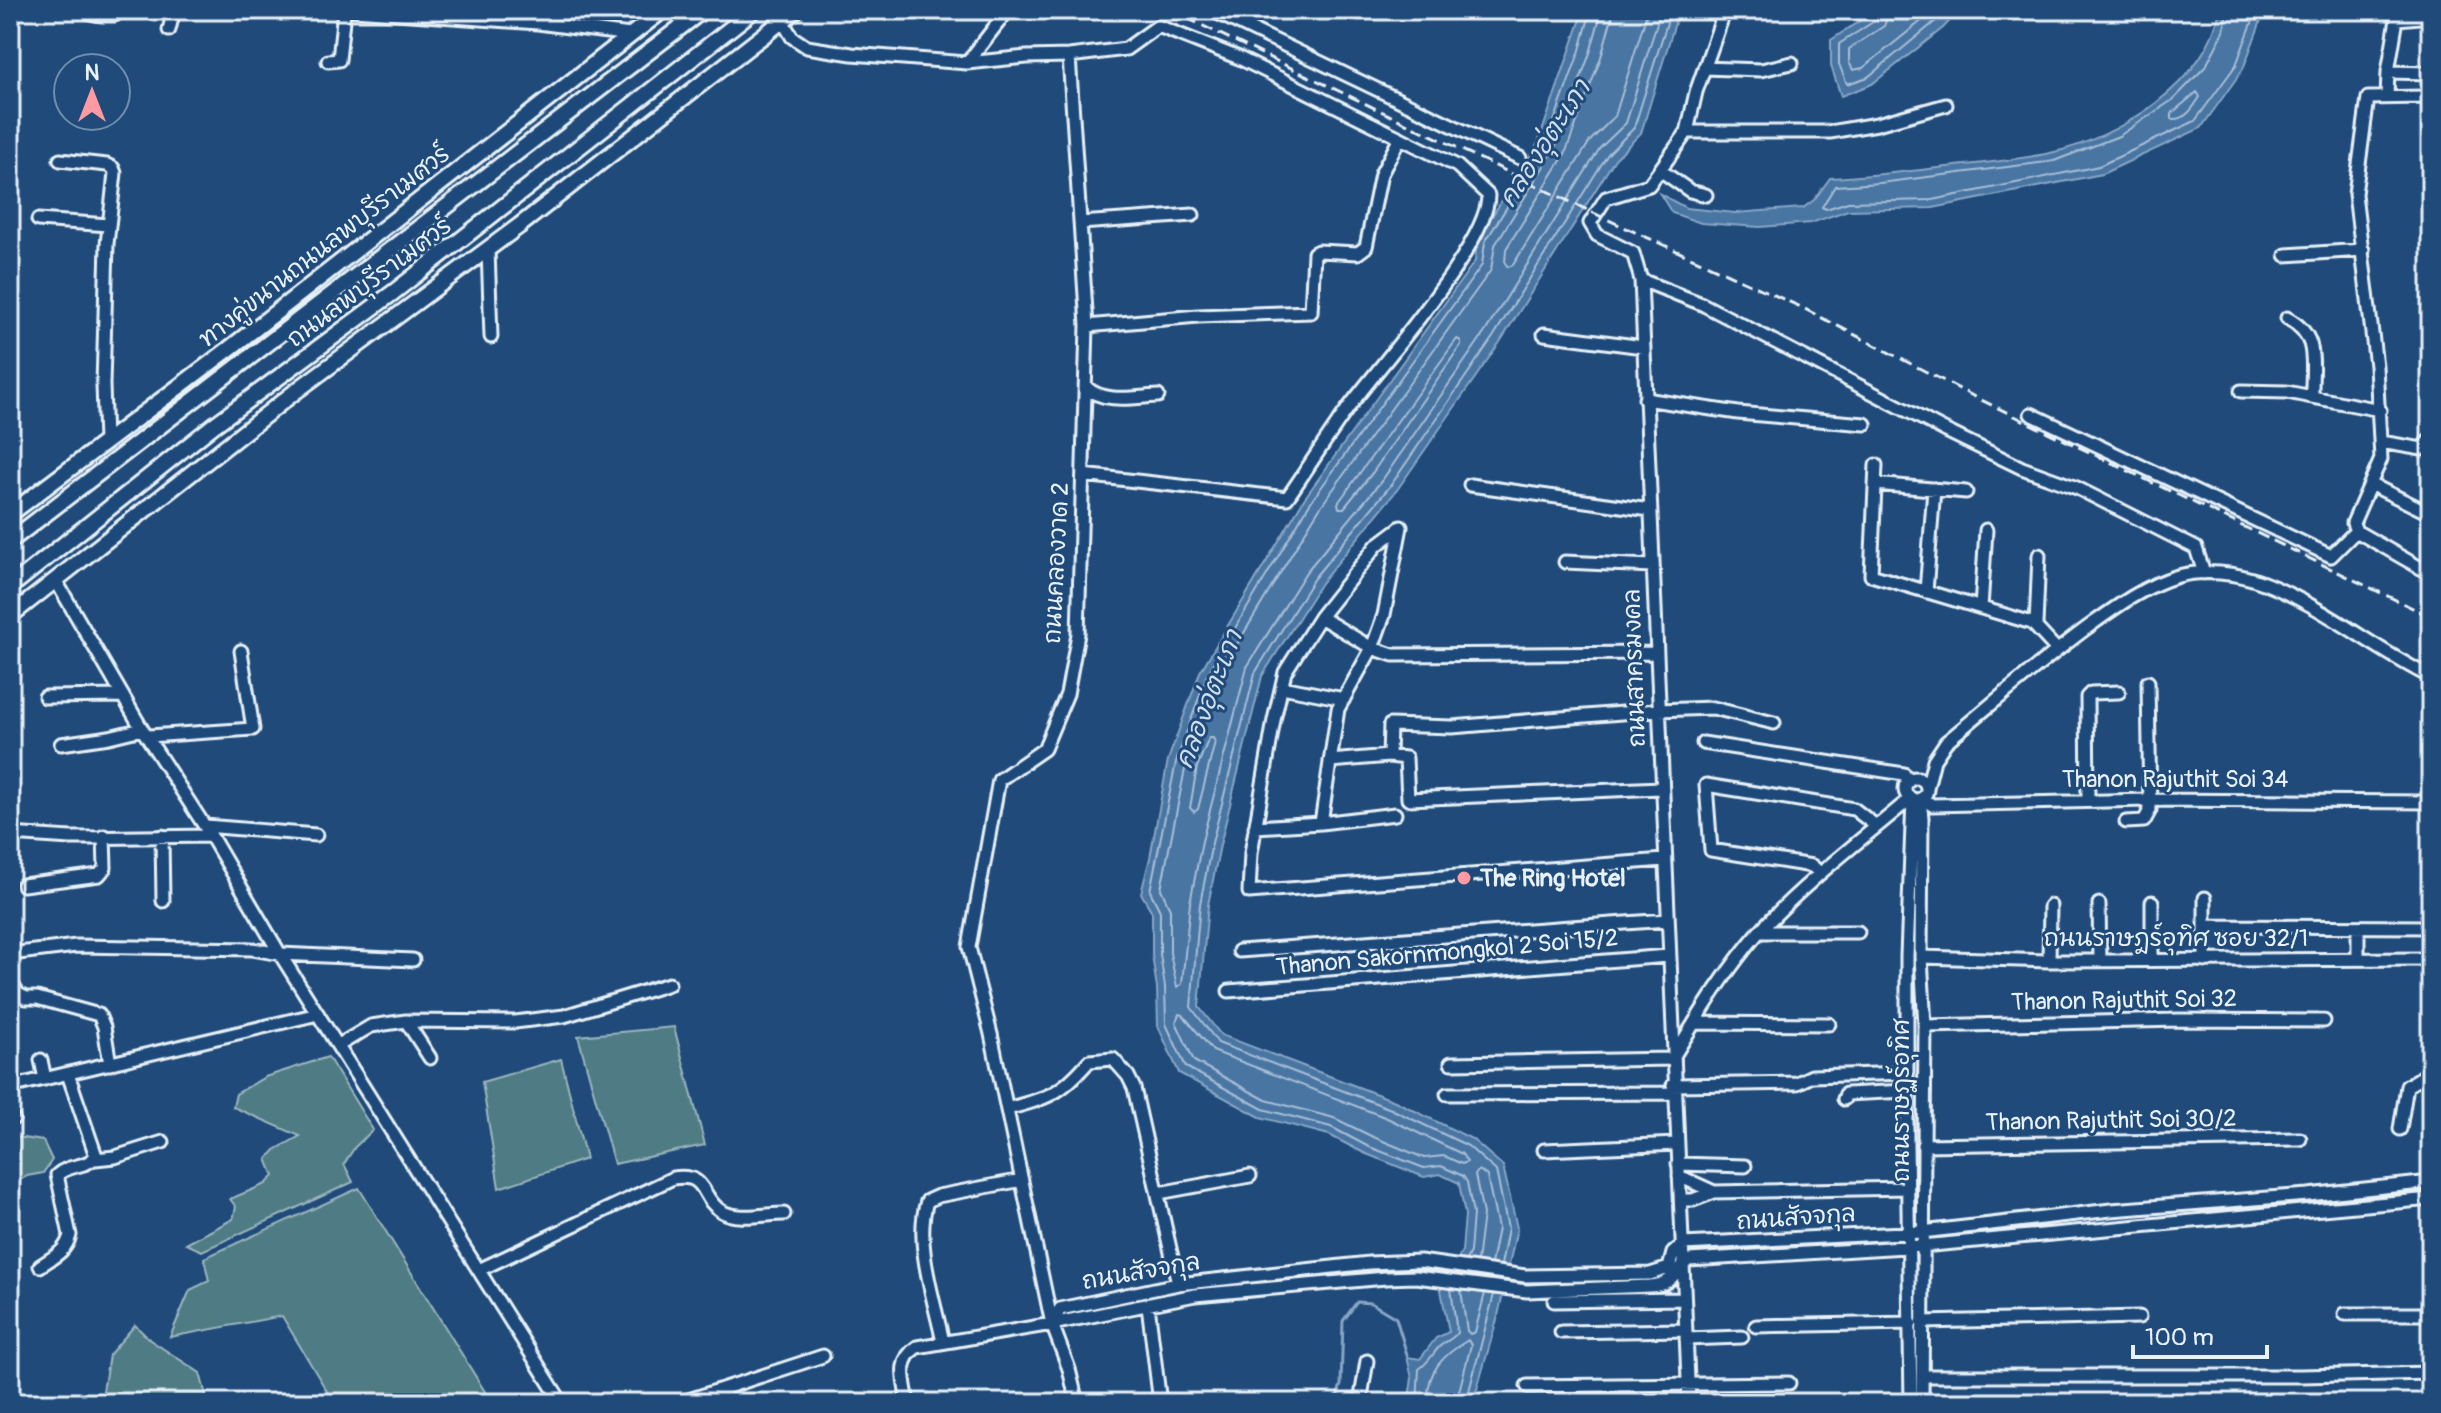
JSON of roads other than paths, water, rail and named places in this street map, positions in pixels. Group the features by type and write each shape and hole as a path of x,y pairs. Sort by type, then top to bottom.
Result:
{"main road":[{"name":"ทางคู่ขนานถนนลพบุรีราเมศวร์","path":"11,512 229,349 663,10"},
{"name":"ถนนลพบุรีราเมศวร์","path":"10,541 703,10"},
{"name":"ถนนลพบุรีราเมศวร์","path":"10,587 214,425 394,292 754,10"},
{"path":"10,616 296,391 488,249 796,10"},
{"path":"229,349 368,267"},
{"path":"296,391 394,292"}],"street":[{"path":"85,10 109,15 115,15 120,10"},
{"path":"169,30 174,10"},
{"path":"328,61 339,60 344,10"},
{"path":"354,10 539,16 630,35"},
{"path":"967,63 1008,10"},
{"path":"1211,10 1520,158"},
{"name":"ถนนสาครมงคล","path":"1689,1403 1673,1089 1641,280 1633,253 1597,235 1590,223 1606,198 1649,185 1687,132 1704,68 1725,10"},
{"path":"2387,97 2397,19 2431,16"},
{"path":"783,22 792,37 807,47 852,54 967,63 1126,49 1158,26 1239,58 1457,166 1488,195 1488,208 1455,271 1349,408 1287,498 1083,475"},
{"name":"ถนนคลองวาด 2","path":"1069,56 1087,326 1078,634 1067,694 1044,749 999,780 969,947 1052,1324 1069,1369 1077,1403"},
{"path":"1704,68 1761,70 1792,63"},
{"path":"2388,72 2431,73"},
{"path":"2431,100 2368,98 2355,194 2380,410 2381,459 2353,523 2356,531 2431,574"},
{"path":"1687,132 1830,132 1877,124 1946,105"},
{"path":"1087,326 1198,316 1311,312 1314,253 1358,253 1366,247 1381,174 1400,138"},
{"path":"60,160 107,165 113,168 115,180 109,225 103,385 105,441"},
{"path":"1660,170 1690,191 1706,195"},
{"path":"1080,223 1193,215"},
{"path":"38,220 109,225"},
{"path":"488,249 491,337"},
{"path":"2286,255 2363,250"},
{"path":"1641,280 1702,304 1946,431 2022,468 2077,488 2196,548 2204,573"},
{"path":"2287,318 2303,328 2311,341 2312,397"},
{"path":"1544,334 1643,347"},
{"path":"1086,387 1099,396 1158,396"},
{"path":"2241,391 2287,392 2380,410"},
{"path":"1645,399 1738,413 1865,424"},
{"path":"2031,414 2331,556 2356,531"},
{"path":"2381,442 2422,449 2431,438"},
{"path":"1876,465 1871,575 2036,625 2057,650"},
{"path":"1875,484 1966,492"},
{"path":"2370,484 2431,514"},
{"path":"1470,485 1650,510"},
{"path":"1926,592 1934,489"},
{"path":"1321,823 1338,709 1372,648 1384,615 1401,527 1377,545 1320,617 1285,672 1255,827 1249,892 1664,860"},
{"path":"1981,608 1986,530"},
{"path":"2036,625 2039,555"},
{"path":"1565,562 1652,566"},
{"path":"1451,1063 1672,1059 1740,955 1759,932 1820,873 1915,792 1946,742 2057,650 2143,590 2180,575 2225,574 2261,582 2331,617 2401,662 2431,677"},
{"path":"56,581 280,954 562,1403"},
{"path":"1320,617 1372,648 1393,655 1656,653"},
{"path":"61,744 146,732 253,729 241,651"},
{"path":"2126,822 2144,821 2150,810 2148,682"},
{"path":"1282,687 1344,699"},
{"path":"2088,800 2087,697 2091,693 2119,692"},
{"path":"45,697 123,696"},
{"path":"1389,756 1390,725 1452,727 1713,708 1774,723"},
{"name":"Thanon Rajuthit Soi 34","path":"1703,743 1904,774 1915,792 1932,805 2088,800 2431,802"},
{"path":"1330,761 1389,756 1406,758 1408,799 1661,788"},
{"path":"1915,792 1917,771 1934,760"},
{"path":"1820,873 1812,866 1711,850 1706,785 1854,809 1880,822"},
{"name":"ถนนราษฏร์อุทิศ","path":"1911,1403 1922,1246 1925,1026 1921,957 1922,818 1915,792"},
{"name":"ถนนราษฏร์อุทิศ","path":"1915,792 1907,956 1907,1188 1908,1246 1922,1403"},
{"path":"1255,827 1395,814"},
{"path":"10,834 71,838 162,836 208,831 316,835"},
{"path":"23,885 99,875 105,868 104,836"},
{"path":"162,836 163,901"},
{"path":"2205,898 2205,961"},
{"path":"2152,902 2152,960"},
{"path":"2099,904 2100,960"},
{"path":"2049,961 2050,906"},
{"path":"1239,951 1667,920"},
{"path":"2205,926 2431,927"},
{"path":"2358,928 2358,959"},
{"path":"1759,932 1858,932"},
{"path":"11,955 76,946 252,949 280,954 413,960"},
{"name":"Thanon Sakornmongkol 2 Soi 15/2","path":"1229,991 1668,956"},
{"name":"ถนนราษฎร์อุทิศ ซอย 32/1","path":"1921,957 2049,961 2431,959"},
{"path":"10,981 18,994 26,998 37,998 99,1015 110,1064"},
{"path":"339,1045 371,1026 406,1021 515,1022 564,1016 669,984"},
{"path":"10,1087 318,1014"},
{"name":"Thanon Rajuthit Soi 32","path":"1925,1026 2179,1020 2324,1021"},
{"path":"406,1021 430,1058"},
{"path":"1694,1023 1829,1024"},
{"path":"1007,1109 1043,1100 1057,1092 1073,1080 1089,1061 1113,1059 1134,1088 1178,1284"},
{"path":"41,1060 45,1079"},
{"path":"1447,1094 1791,1084 1812,1076 1907,1073"},
{"path":"68,1074 95,1159"},
{"path":"2400,1129 2407,1086 2422,1077 2431,1077"},
{"path":"1844,1099 1846,1094 1907,1091"},
{"name":"Thanon Rajuthit Soi 30/2","path":"1923,1145 2300,1139"},
{"path":"40,1266 68,1245 70,1235 57,1180 59,1172 95,1159 107,1159 163,1142"},
{"path":"1544,1150 1677,1144"},
{"path":"1679,1170 1745,1166"},
{"path":"1679,1170 1714,1192"},
{"path":"479,1270 673,1178 685,1176 701,1183 721,1211 734,1215 784,1214"},
{"path":"1159,1193 1250,1176"},
{"path":"943,1342 924,1253 922,1216 927,1201 938,1196 1022,1180"},
{"name":"ถนนสัจจกุล","path":"1052,1324 1060,1309 1178,1284 1369,1263 1420,1261 1525,1276 1660,1273 1669,1268 1673,1253 1683,1244 1922,1232 2111,1210 2431,1182"},
{"path":"1681,1200 1693,1200 1714,1192 1907,1188"},
{"path":"47,1194 60,1195"},
{"name":"ถนนสัจจกุล","path":"1052,1324 1195,1295 1416,1277 1527,1291 1664,1285 1689,1260 1922,1246 2431,1199"},
{"path":"1554,1301 1684,1299"},
{"path":"1148,1305 1160,1403"},
{"path":"2345,1314 2431,1314"},
{"path":"1756,1326 2139,1317"},
{"path":"908,1403 902,1366 907,1353 917,1347 1052,1324"},
{"path":"1561,1332 1742,1337"},
{"path":"679,1403 823,1356"},
{"path":"1360,1403 1367,1361"},
{"path":"1922,1376 2431,1373"},
{"path":"1527,1386 1789,1383"},
{"path":"722,1389 727,1403"}],"water":[{"name":"คลองอุ่ตะเภา","path":"1584,10 1679,10 1641,133 1615,159 1500,342 1397,490 1321,583 1262,676 1208,905 1199,1007 1221,1035 1395,1101 1472,1139 1503,1166 1517,1228 1498,1316 1473,1403 1410,1403 1412,1378 1407,1357 1420,1359 1436,1338 1449,1332 1441,1290 1462,1251 1465,1215 1459,1183 1440,1174 1424,1177 1329,1135 1260,1117 1179,1073 1158,1026 1152,912 1141,893 1168,760 1200,672 1304,499 1475,261 1477,240 1538,143"},
{"path":"1876,10 1960,10 1943,28 1872,84 1841,96 1831,66 1831,40"},
{"path":"2220,10 2265,10 2243,69 2201,128 2102,174 1933,208 1848,210 1811,223 1760,227 1701,223 1672,213 1660,194 1686,208 1735,213 1803,208 1814,200 1830,178 2008,160 2077,146 2130,120 2156,103 2178,83 2197,61 2212,36"}],"waterway":[{"path":"1335,1403 1341,1385 1343,1321 1357,1302 1371,1303 1396,1318 1408,1358"}],"railway":[{"path":"1170,10 1604,218 1803,308 1973,396 2431,617"}],"place":[{"name":"The Ring Hotel","path":"1464,878"}]}
